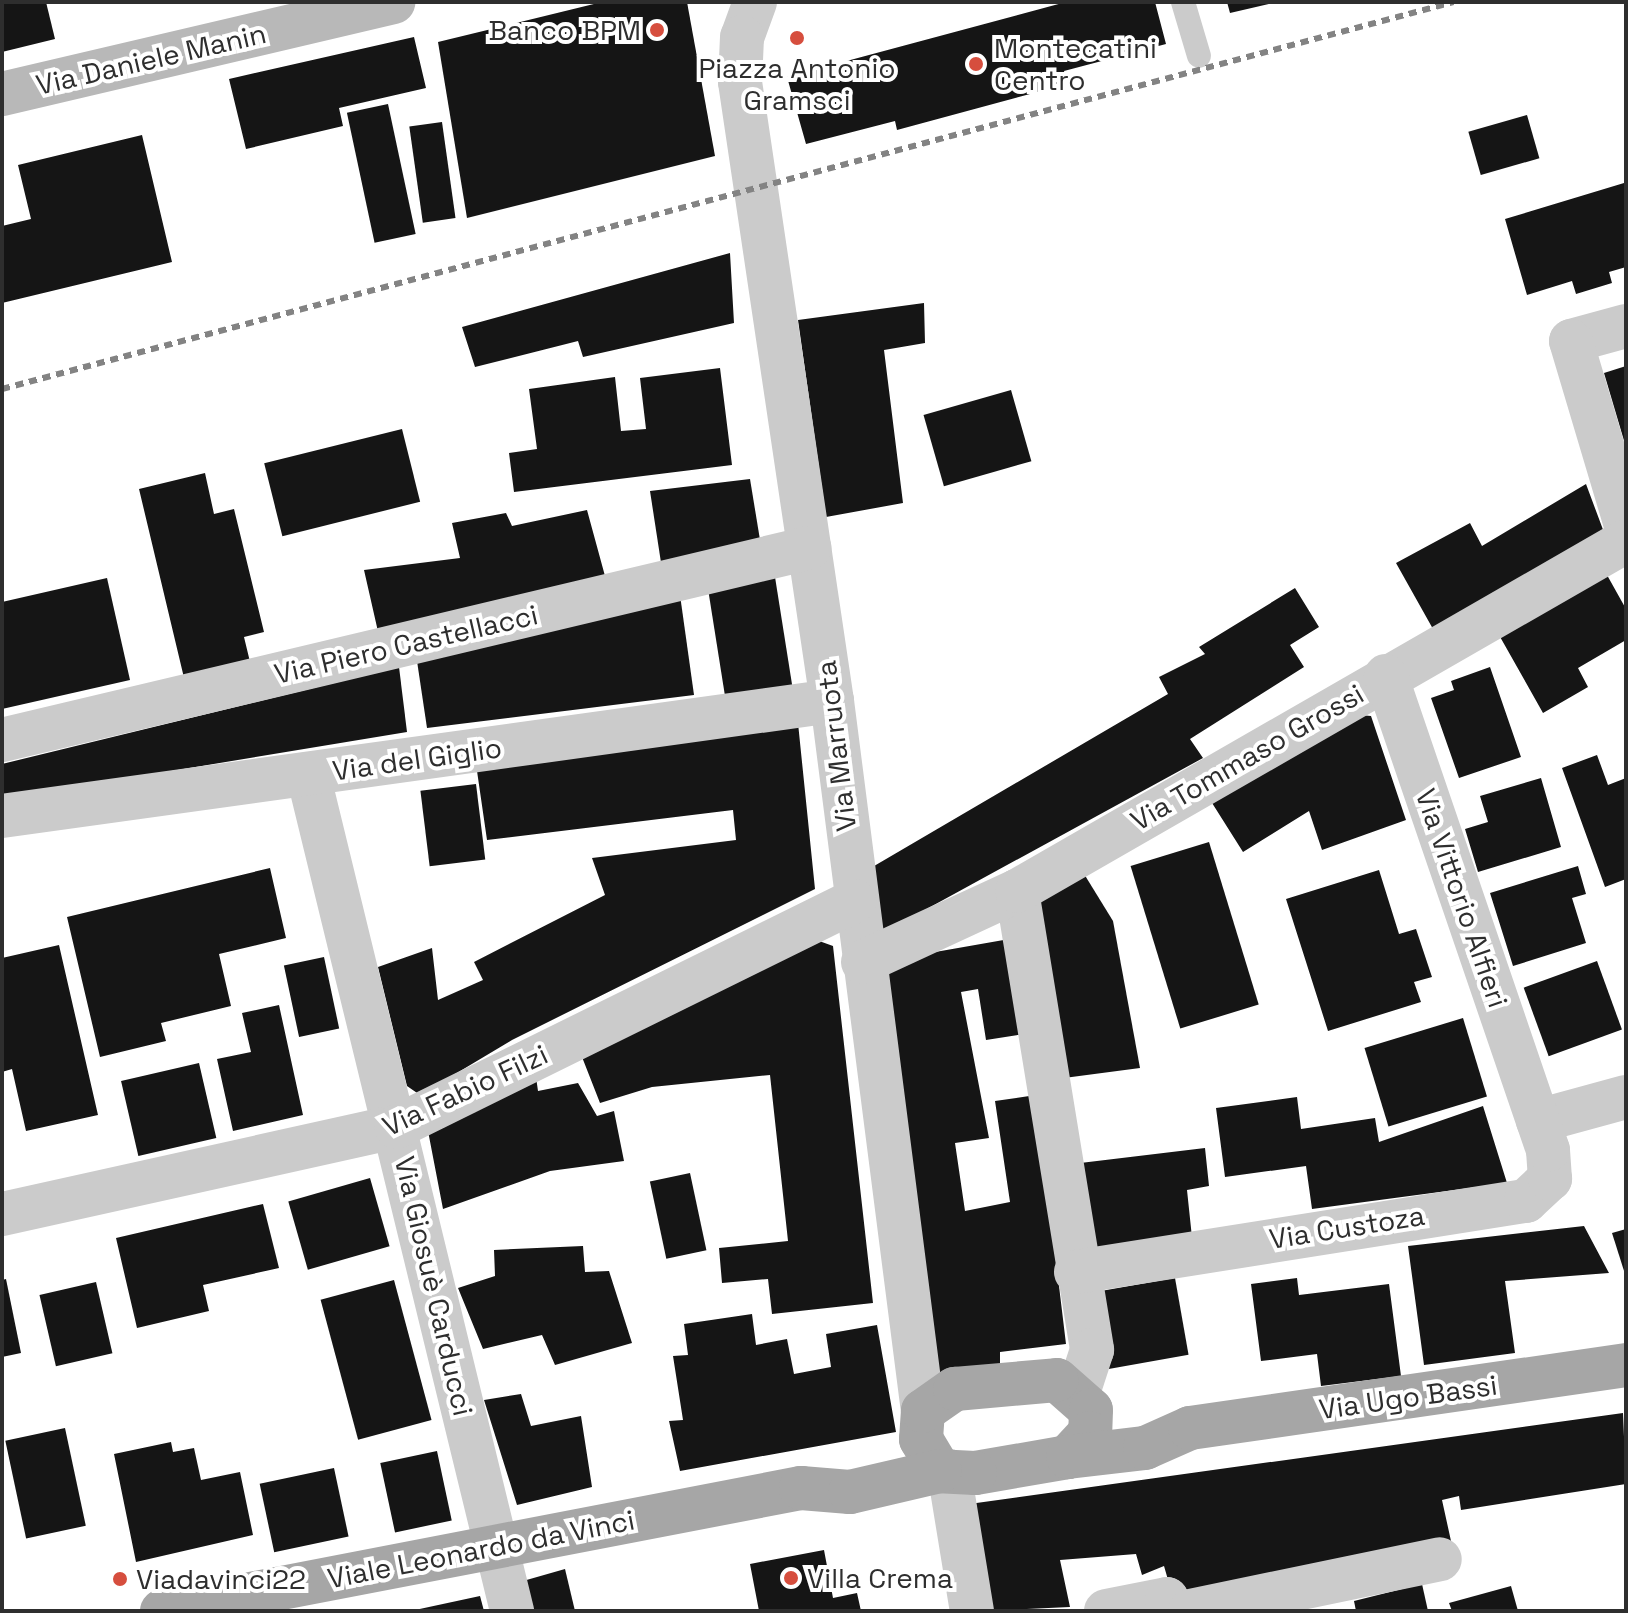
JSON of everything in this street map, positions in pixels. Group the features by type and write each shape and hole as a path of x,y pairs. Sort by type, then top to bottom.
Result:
{"main road":[{"name":"Via Daniele Manin","path":"2,94 278,15 393,2"},
{"name":"Via Ugo Bassi","path":"1068,1457 1145,1448 1190,1428 1626,1365"},
{"path":"1057,1380 1084,1402 1090,1433 1068,1457 933,1448 955,1389 1057,1380"},
{"name":"Via Ugo Bassi","path":"1084,1402 1114,1423 1156,1420 1190,1428"},
{"name":"Viale Leonardo da Vinci","path":"162,1611 801,1488 841,1465 933,1448"}],"street":[{"name":"Via Marruota","path":"746,14 740,82 832,701 854,901 933,1448 972,1611"},
{"path":"1626,326 1571,341 1626,526"},
{"name":"Via Tommaso Grossi","path":"863,962 1017,891 1386,676 1626,541"},
{"name":"Via Piero Castellacci","path":"2,740 809,548"},
{"name":"Via Vittorio Alfieri","path":"1386,676 1538,1121"},
{"name":"Via del Giglio","path":"2,816 832,701"},
{"name":"Via Giosuè Carducci","path":"308,774 512,1611"},
{"path":"1017,891 1076,1272 1092,1350 1084,1402"},
{"name":"Via Fabio Filzi","path":"2,1214 396,1127 854,901"},
{"path":"1538,1121 1626,1097"},
{"name":"Via Custoza","path":"1076,1272 1526,1201 1550,1179 1538,1121"},
{"path":"1190,1611 1440,1559"},
{"path":"1106,1611 1167,1599 1170,1611"}],"lane":[{"path":"1183,2 1199,56"}],"building":[{"path":"2,2 46,2 55,39 2,52"},
{"path":"602,2 687,2 715,156 467,218 438,42"},
{"name":"Montecatini Centro","path":"1066,2 1155,2 1166,44 1064,71 1067,84 897,130 895,121 806,144 787,77"},
{"path":"1227,2 1273,2 1273,3 1230,13"},
{"path":"414,37 426,88 339,108 343,126 246,149 229,79"},
{"path":"388,104 416,234 375,243 347,113"},
{"path":"1527,115 1539,158 1481,175 1468,132"},
{"path":"442,122 455,218 423,223 409,127"},
{"path":"142,135 172,262 2,303 2,226 31,219 18,165"},
{"path":"1624,183 1626,267 1609,272 1612,283 1576,294 1572,281 1527,295 1505,219"},
{"path":"730,253 734,323 583,357 578,341 475,367 462,327"},
{"path":"924,303 925,343 884,350 903,503 826,517 798,320"},
{"path":"1626,366 1626,444 1625,444 1604,373"},
{"path":"720,368 732,465 514,492 509,453 537,449 529,389 615,377 621,431 646,429 640,378"},
{"path":"1011,390 1031,461 944,486 924,415"},
{"path":"402,429 420,502 282,536 264,463"},
{"path":"205,473 214,514 234,509 264,632 244,637 251,666 185,682 139,489"},
{"path":"750,479 761,546 662,569 650,491"},
{"path":"1586,484 1605,535 1433,629 1396,563 1470,523 1482,546"},
{"path":"587,510 605,576 379,636 364,570 460,558 452,523 506,513 512,526"},
{"path":"1607,575 1626,609 1626,640 1578,668 1588,687 1543,713 1499,635"},
{"path":"775,577 793,689 726,699 708,588"},
{"path":"107,578 130,680 2,709 2,602"},
{"path":"1295,588 1319,627 1290,645 1304,667 1190,739 1203,758 881,934 869,869 1168,694 1159,677 1205,654 1199,647"},
{"path":"680,595 694,695 427,728 417,661"},
{"path":"399,667 407,732 2,799 2,764"},
{"path":"1490,667 1521,757 1459,778 1431,698 1454,690 1451,681"},
{"path":"1349,714 1371,716 1406,820 1322,850 1309,811 1243,852 1207,795"},
{"path":"798,723 815,889 512,1040 420,1095 407,1086 378,967 432,948 438,1000 483,980 474,962 605,895 592,858 736,840 733,810 487,840 477,771"},
{"path":"1597,755 1608,785 1626,778 1626,879 1605,887 1562,768"},
{"path":"1541,778 1561,847 1478,872 1465,829 1488,822 1480,796"},
{"path":"476,784 485,859 430,866 420,791"},
{"path":"1209,842 1259,1005 1180,1029 1131,866"},
{"path":"1578,866 1586,894 1572,898 1586,943 1513,966 1490,893"},
{"path":"270,868 286,938 219,954 231,1006 161,1023 166,1041 100,1057 67,917"},
{"path":"1081,869 1113,921 1140,1068 1064,1078 1033,894"},
{"path":"1379,870 1399,934 1416,929 1432,977 1414,982 1421,1002 1328,1031 1286,899"},
{"path":"808,937 833,946 873,1303 772,1314 768,1279 722,1283 719,1248 788,1241 770,1075 652,1087 600,1103 582,1057"},
{"path":"1015,938 1030,1033 986,1040 978,989 961,992 989,1138 955,1143 965,1211 1010,1202 995,1101 1036,1095 1066,1344 1000,1352 1000,1372 938,1380 884,961"},
{"path":"59,945 98,1115 26,1131 12,1069 2,1072 2,958"},
{"path":"324,957 339,1028 299,1037 284,966"},
{"path":"1597,961 1622,1030 1549,1056 1524,988"},
{"path":"279,1005 303,1115 233,1131 217,1059 251,1052 242,1013"},
{"path":"1463,1018 1487,1096 1388,1127 1365,1048"},
{"path":"199,1063 216,1138 138,1156 121,1081"},
{"path":"536,1077 538,1091 578,1083 597,1116 614,1111 624,1161 550,1171 443,1209 428,1131"},
{"path":"1297,1097 1301,1129 1375,1118 1379,1142 1483,1106 1507,1183 1312,1209 1306,1166 1225,1177 1216,1108"},
{"path":"1205,1148 1209,1186 1187,1190 1193,1247 1083,1259 1072,1164"},
{"path":"690,1173 706,1250 666,1259 650,1182"},
{"path":"370,1178 390,1246 308,1270 288,1201"},
{"path":"263,1204 279,1268 203,1285 209,1311 137,1328 116,1238"},
{"path":"1584,1226 1609,1273 1505,1281 1515,1353 1424,1365 1408,1246"},
{"path":"1626,1229 1626,1274 1625,1274 1612,1233"},
{"path":"583,1246 585,1272 609,1271 632,1343 555,1365 542,1335 483,1349 458,1288 495,1276 494,1250"},
{"path":"1175,1278 1189,1355 1106,1369 1092,1293"},
{"path":"1297,1278 1299,1295 1389,1284 1401,1376 1321,1386 1317,1354 1261,1361 1251,1284"},
{"path":"6,1279 21,1353 2,1357 2,1280"},
{"path":"394,1280 432,1420 358,1440 321,1300"},
{"path":"96,1282 112,1353 56,1366 39,1295"},
{"path":"752,1314 756,1345 787,1339 794,1374 831,1367 826,1334 877,1325 896,1432 680,1471 669,1421 683,1420 673,1356 688,1355 684,1324"},
{"path":"521,1394 531,1426 581,1416 592,1487 517,1505 484,1400"},
{"path":"1623,1413 1626,1484 1461,1510 1459,1496 1442,1500 1451,1541 1175,1604 1164,1566 1142,1575 1136,1554 1060,1560 1070,1607 986,1611 962,1505"},
{"path":"65,1428 86,1526 26,1538 5,1441"},
{"path":"171,1442 173,1452 194,1448 201,1480 240,1472 253,1535 136,1562 114,1454"},
{"path":"437,1451 452,1520 395,1533 380,1463"},
{"path":"334,1468 349,1536 274,1552 260,1484"},
{"name":"Villa Crema","path":"824,1550 833,1598 857,1593 861,1611 759,1611 750,1564"},
{"path":"565,1569 575,1611 533,1611 523,1581"},
{"path":"1422,1584 1428,1611 1356,1611 1354,1601"},
{"path":"1511,1586 1518,1611 1452,1611 1449,1603"},
{"path":"480,1596 484,1611 415,1610"}],"railway":[{"path":"2,389 1453,2"}],"place":[{"name":"Banco BPM","path":"657,30"},
{"name":"Piazza Antonio Gramsci","path":"797,38"},
{"name":"Montecatini Centro","path":"976,64"},
{"name":"Villa Crema","path":"791,1578"},
{"name":"Viadavinci22","path":"120,1579"}]}
